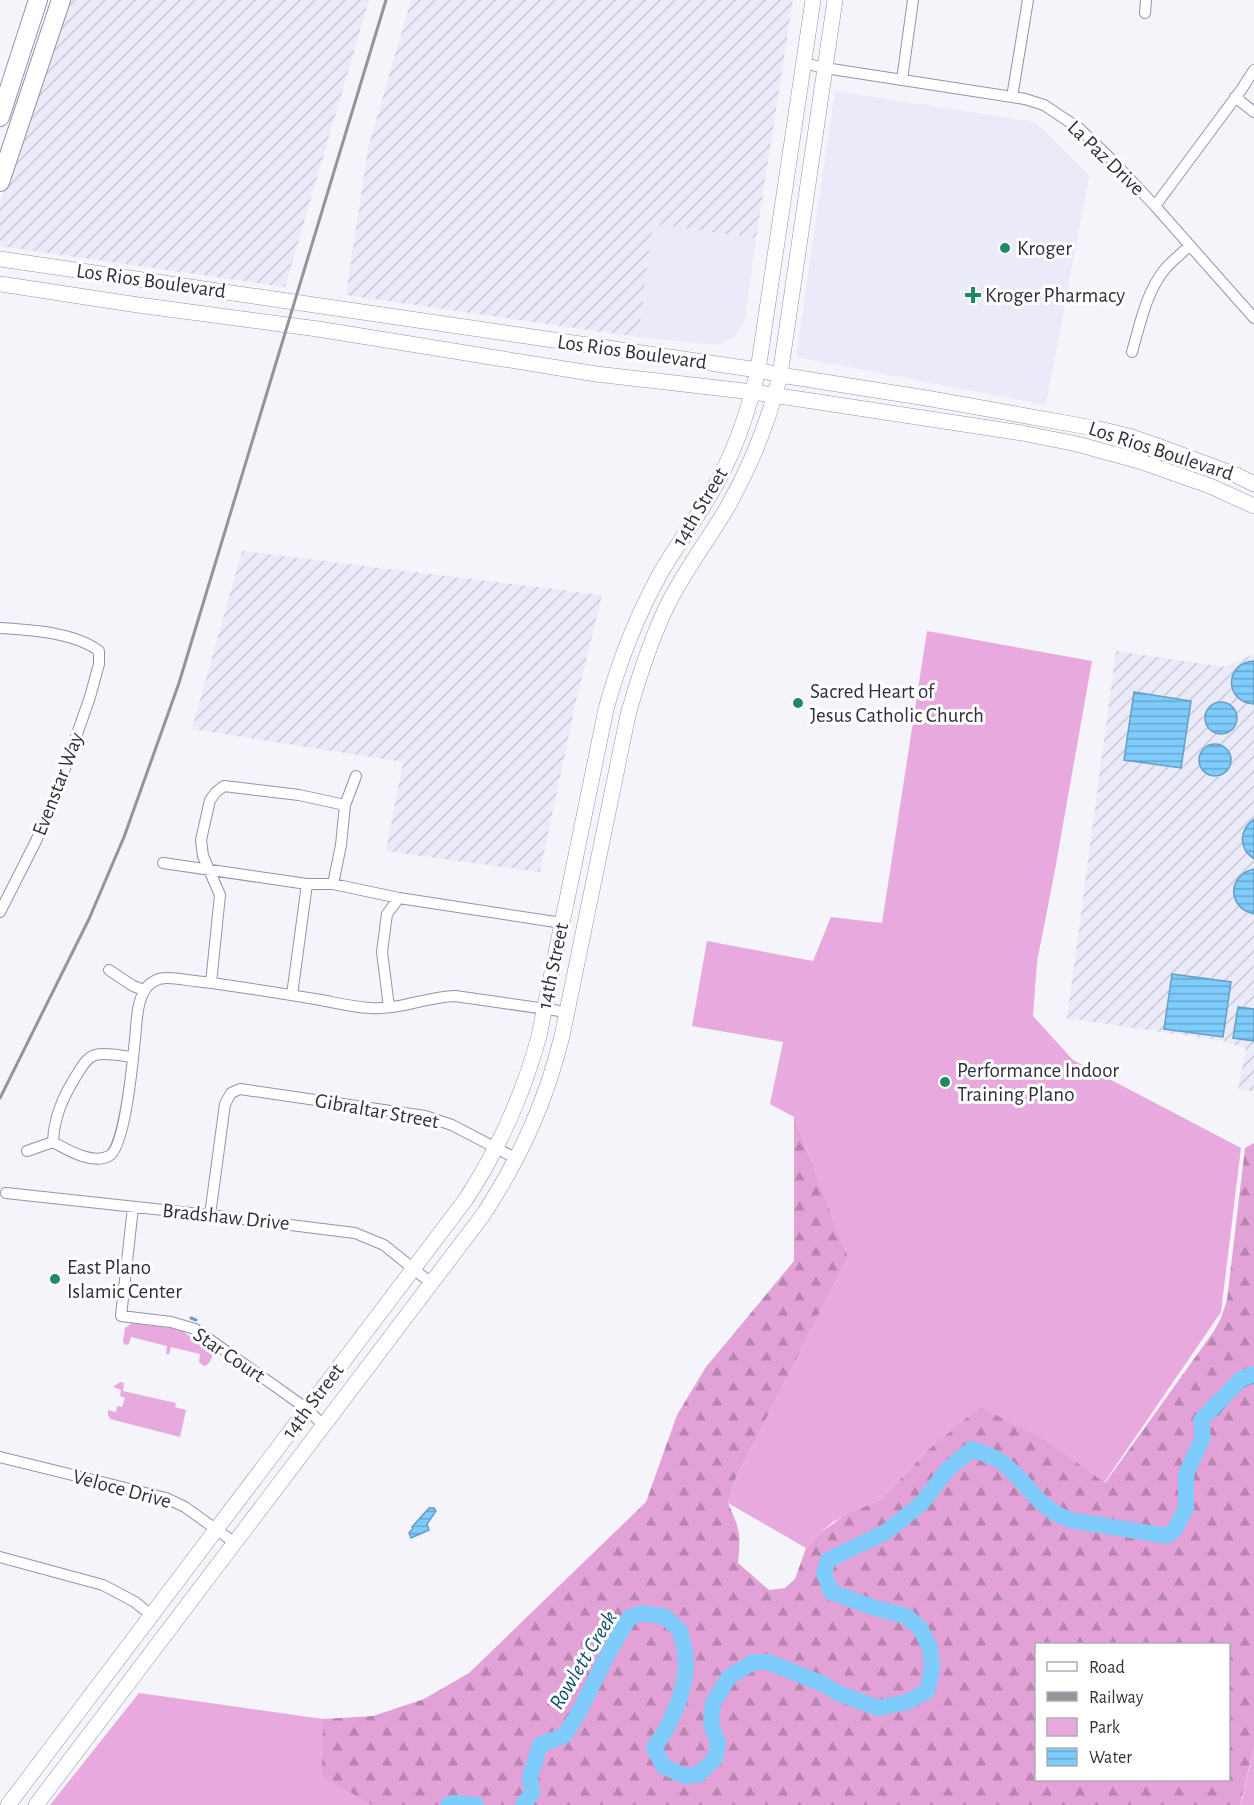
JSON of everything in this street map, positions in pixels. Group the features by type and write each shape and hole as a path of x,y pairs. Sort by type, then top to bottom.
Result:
{"main road":[{"path":"0,117 38,0"},
{"path":"0,182 61,0"},
{"name":"14th Street","path":"8,1805 466,1199 496,1149 513,1114 526,1079 544,1008 606,709 620,661 652,590 726,465 743,425 753,392 813,0"},
{"name":"14th Street","path":"36,1805 483,1215 517,1159 534,1123 558,1052 628,715 643,664 668,604 737,488 775,395 780,375 835,0"},
{"path":"14,75 34,81"},
{"path":"783,201 805,205"},
{"name":"Los Rios Boulevard","path":"0,259 758,370 1029,415 1129,436 1236,475 1254,484"},
{"path":"138,305 143,279"},
{"name":"Los Rios Boulevard","path":"0,284 318,329 580,371 775,395 1022,433 1077,444 1139,461 1210,486 1254,506"},
{"path":"456,351 459,326"},
{"path":"580,344 580,371"},
{"path":"924,419 926,398"},
{"path":"1022,433 1029,415"},
{"path":"670,557 688,568"},
{"path":"606,709 628,715"},
{"path":"584,819 606,825"},
{"path":"89,1698 106,1712"}],"street":[{"path":"902,80 913,0"},
{"path":"1012,97 1028,0"},
{"path":"1145,13 1146,0"},
{"name":"La Paz Drive","path":"803,63 825,69 1012,97 1044,105 1080,129 1112,160 1254,318"},
{"path":"1155,206 1254,70"},
{"path":"1235,97 1254,112"},
{"path":"1132,352 1146,302 1157,281 1189,246"},
{"name":"Evenstar Way","path":"0,628 54,634 89,643 99,651 99,664 90,697 57,791 36,841 0,912"},
{"path":"333,884 345,805 356,776"},
{"path":"211,983 220,895 203,856 202,833 210,801 216,792 224,786 299,795 345,805"},
{"path":"163,863 307,884 333,884 399,898 562,923"},
{"path":"292,995 307,884"},
{"path":"389,1007 382,952 383,941 387,914 399,898"},
{"path":"109,970 133,986 144,990"},
{"path":"27,1151 53,1142 91,1158 111,1155 117,1148 122,1135 140,1002 144,990 159,979 211,983 371,1008 402,1006 437,997 454,996 567,1012"},
{"path":"53,1142 57,1114 65,1093 83,1065 93,1056 106,1054 133,1057"},
{"name":"Gibraltar Street","path":"210,1215 225,1104 231,1093 240,1089 425,1116 453,1125 517,1159"},
{"name":"Bradshaw Drive","path":"6,1193 355,1233 384,1245 431,1283"},
{"name":"Star Court","path":"133,1207 121,1316 171,1322 195,1329 307,1409 323,1425"},
{"name":"Veloce Drive","path":"0,1457 166,1498 185,1507 235,1543"},
{"path":"0,1557 103,1585 135,1602 151,1615"}],"shaded area":[{"path":"67,0 369,0 285,287 0,246 0,203"},
{"path":"411,0 793,0 756,238 653,224 638,337 346,295 368,148"},
{"path":"835,91 1035,122 1089,176 1046,405 796,357"},
{"path":"653,224 756,238 745,320 735,336 718,345 638,337"},
{"path":"242,551 602,595 576,701 540,872 386,851 403,762 192,729"},
{"path":"1116,651 1225,667 1254,654 1254,1091 1238,1089 1246,1049 1224,1041 1067,1018"}],"green space":[{"name":"Performance Indoor Training Plano","path":"927,631 1092,661 1037,962 1033,1016 1073,1060 1241,1148 1221,1312 1104,1483 1047,1441 928,1450 882,1499 833,1522 806,1548 728,1503 734,1482 848,1257 794,1117 770,1104 783,1042 692,1026 707,941 813,961 831,917 882,923"},
{"path":"794,1117 848,1257 734,1482 728,1503 739,1532 738,1563 769,1590 785,1588 795,1579 806,1548 820,1533 844,1516 882,1499 928,1450 980,1407 1047,1441 1105,1483 1221,1318 1227,1300 1245,1148 1254,1143 1254,1747 1240,1805 372,1805 322,1776 323,1719 373,1716 424,1699 469,1673 646,1502 677,1415 706,1367 794,1261"},
{"path":"132,1323 182,1331 210,1349 212,1358 204,1366 199,1362 200,1354 171,1347 169,1354 166,1354 167,1346 131,1337 129,1344 125,1345 123,1342 125,1328"},
{"path":"120,1382 124,1383 123,1391 176,1403 175,1407 186,1410 180,1437 110,1419 108,1410 116,1412 117,1406 122,1407 125,1398 120,1396 121,1390 113,1387"},
{"path":"139,1693 323,1719 445,1805 50,1805"},
{"path":"1254,1747 1254,1805 1240,1805 1242,1799"}],"water":[{"path":"1254,661 1254,704 1244,702 1237,697 1232,682 1237,668 1244,663"},
{"path":"1134,692 1191,701 1181,768 1124,760"},
{"path":"1221,702 1233,706 1237,718 1233,730 1221,734 1209,730 1205,718 1209,706"},
{"path":"1215,744 1227,748 1231,760 1227,772 1215,776 1203,772 1199,760 1203,748"},
{"path":"1254,819 1254,859 1245,850 1242,839 1245,828"},
{"path":"1254,869 1254,914 1245,911 1239,905 1234,892 1239,878 1245,872"},
{"path":"1172,974 1231,982 1223,1037 1164,1029"},
{"path":"1238,1007 1254,1009 1254,1041 1233,1038"},
{"path":"1254,1369 1254,1383 1238,1391 1218,1415 1209,1404 1234,1378"},
{"path":"429,1508 434,1508 436,1511 427,1524 429,1530 411,1538 409,1533 412,1527"}],"waterway":[{"path":"191,1318 196,1320"},
{"name":"Rowlett Creek","path":"523,1805 532,1793 530,1777 540,1745 565,1735 629,1618 642,1613 665,1617 680,1631 685,1652 686,1671 680,1698 668,1726 654,1748 664,1767 686,1776 698,1775 715,1759 718,1743 711,1724 713,1703 729,1677 753,1662 768,1662 878,1708 907,1702 927,1691 932,1669 930,1648 920,1628 906,1616 875,1608 831,1592 824,1573 828,1560 886,1532 922,1503 947,1470 972,1449 1003,1463 1049,1509 1070,1520 1167,1536 1175,1529 1186,1508 1186,1474 1203,1437 1201,1420 1241,1379 1254,1374"},
{"name":"Rowlett Creek","path":"448,1805 453,1803 476,1805"}],"railway":[{"path":"0,1098 89,919 124,837 179,683 386,0"}],"place":[{"name":"Kroger","path":"1005,248"},
{"name":"Kroger Pharmacy","path":"973,295"},
{"name":"Sacred Heart of Jesus Catholic Church","path":"798,703"},
{"name":"Performance Indoor Training Plano","path":"945,1082"},
{"name":"East Plano Islamic Center","path":"55,1279"}]}
